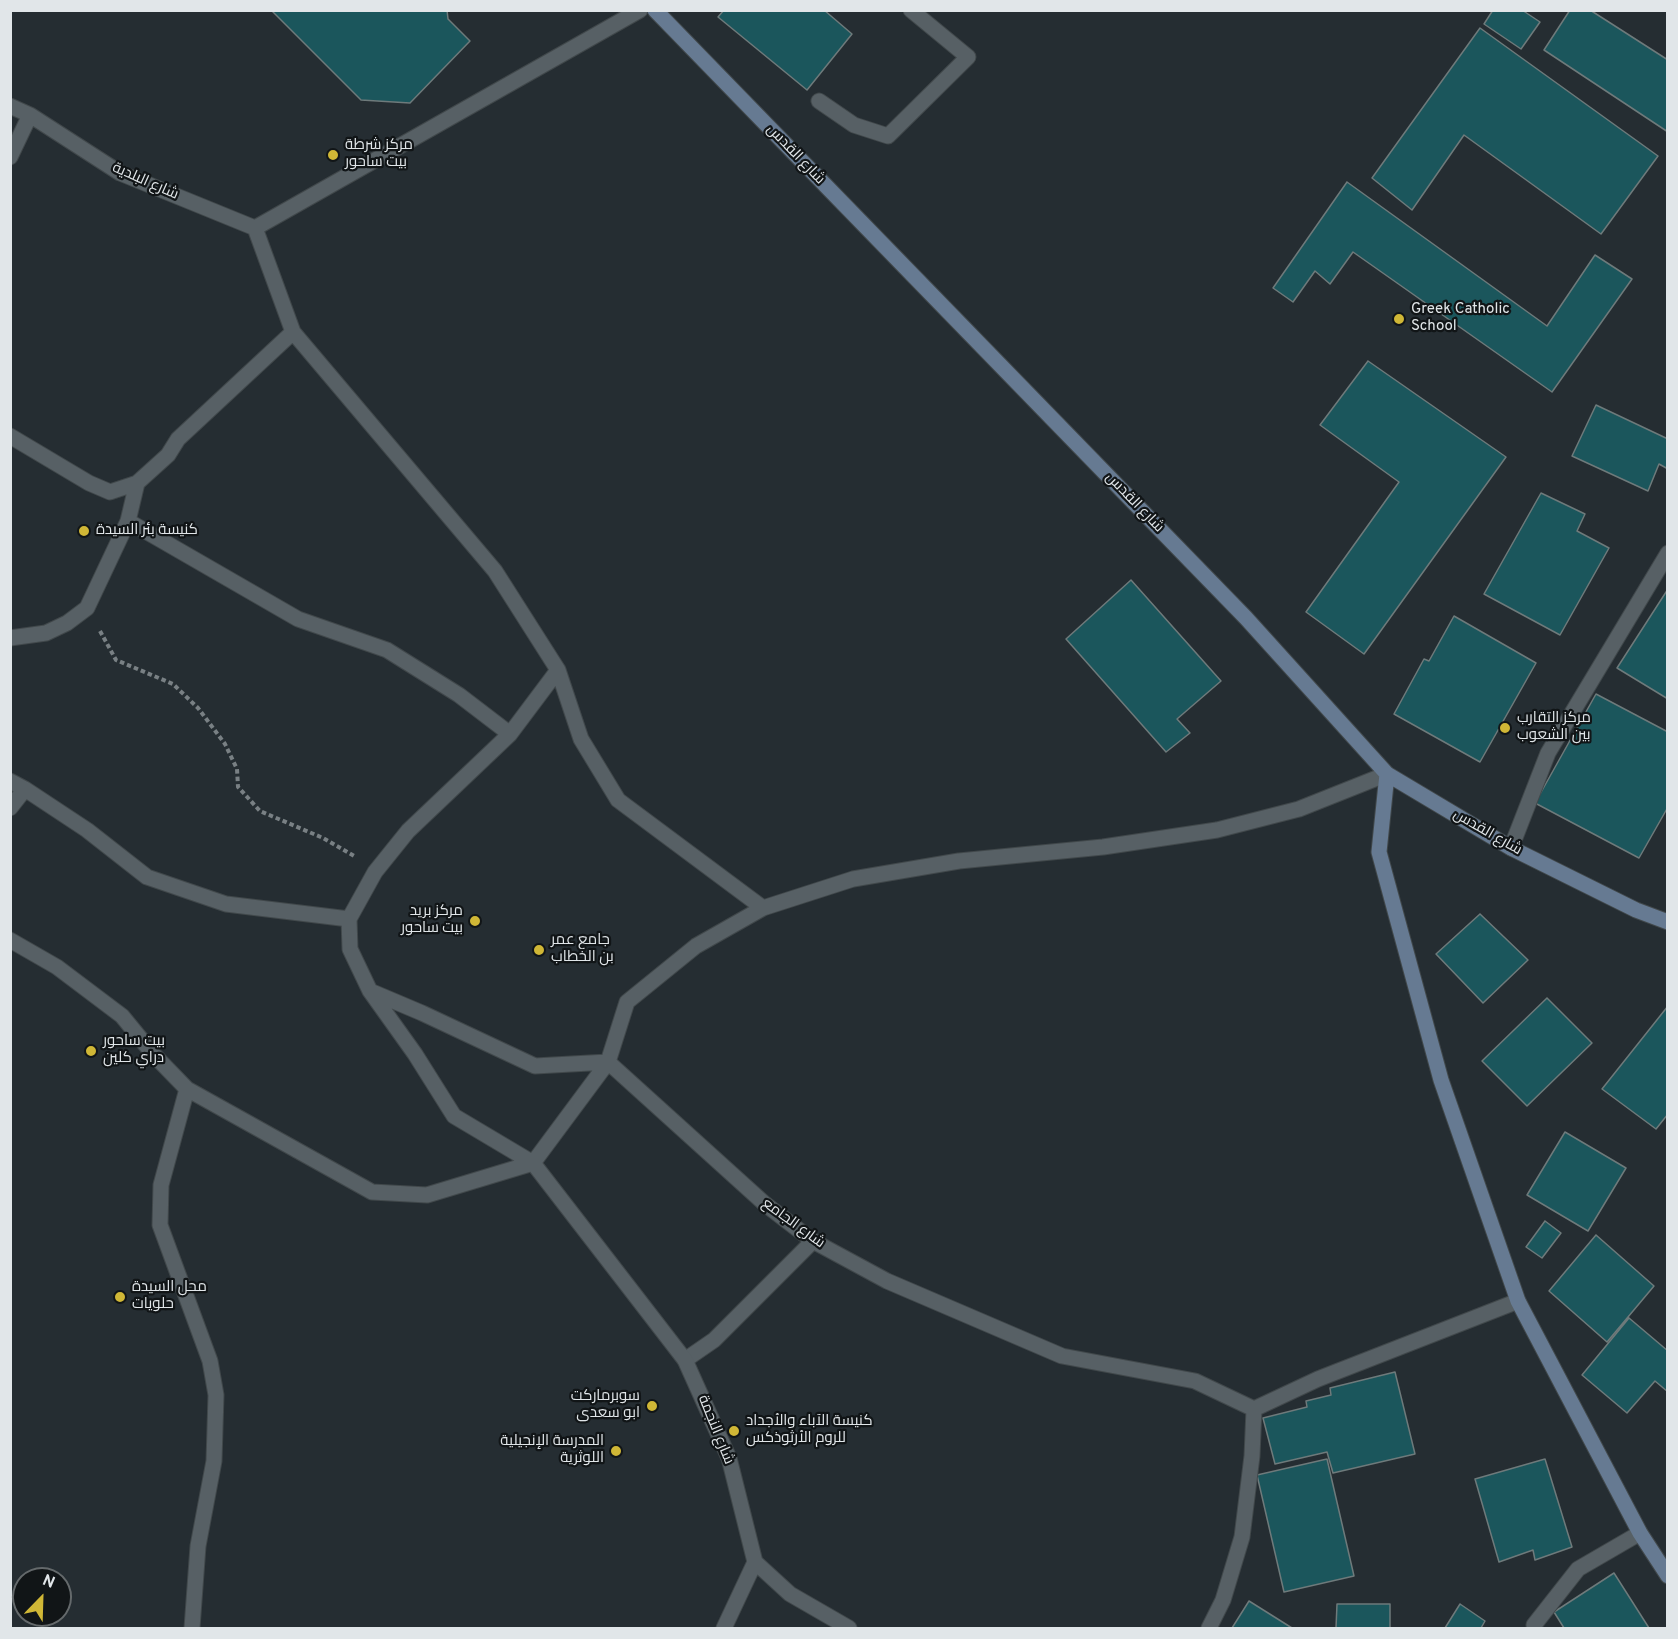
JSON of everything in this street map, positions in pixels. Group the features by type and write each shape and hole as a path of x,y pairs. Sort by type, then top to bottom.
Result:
{"main road":[{"name":"شارع القدس","path":"654,10 1246,618 1387,774 1512,848 1636,910 1668,922"},
{"path":"1387,774 1379,852 1441,1080 1518,1301 1640,1533 1668,1576"}],"street":[{"path":"640,10 255,228 293,332 495,571 558,670 581,738 618,800 763,908"},
{"path":"819,101 854,125 888,136 968,57 911,10"},
{"name":"شارع البلدية","path":"10,106 30,114 120,173 255,228"},
{"path":"10,157 30,114"},
{"path":"10,436 88,483 110,492 137,483 168,455 178,439 293,332"},
{"path":"10,638 46,633 67,623 87,608 128,521 137,483"},
{"path":"128,521 298,619 387,650 459,695 510,734"},
{"path":"1512,848 1548,753 1668,553"},
{"path":"533,1163 454,1116 415,1054 369,992 350,949 349,919 375,872 408,831 510,734 558,670"},
{"path":"10,940 57,967 122,1016 187,1089 372,1192 427,1195 533,1163 608,1062 627,1002 696,946 763,908 853,879 959,861 1103,847 1217,830 1299,809 1387,774"},
{"path":"10,781 87,830 147,877 226,904 349,919"},
{"path":"10,808 25,789"},
{"path":"369,992 422,1013 535,1066 608,1062"},
{"name":"شارع الجامع","path":"608,1062 765,1204 813,1241 887,1281 1062,1356 1195,1381 1254,1409"},
{"path":"187,1089 174,1127 160,1185 160,1225 210,1361 216,1395 214,1461 198,1546 192,1629"},
{"name":"شارع النجمة","path":"533,1163 685,1360 729,1458 755,1562"},
{"path":"685,1360 714,1340 813,1241"},
{"path":"1209,1629 1223,1600 1242,1537 1252,1456 1254,1409 1318,1379 1518,1301"},
{"path":"1535,1629 1534,1625 1578,1569 1640,1533"},
{"path":"724,1629 755,1562 790,1594 849,1629"}],"path":[{"path":"87,608 116,660 173,684 198,708 225,744 237,769 238,787 260,811 351,853 375,872"}],"building":[{"path":"271,10 447,10 448,19 470,41 410,103 361,100"},
{"path":"724,10 824,10 852,34 807,90 718,17"},
{"path":"1493,10 1522,10 1540,22 1521,49 1484,24"},
{"path":"1570,10 1590,10 1668,60 1668,132 1544,50"},
{"path":"1480,28 1658,156 1601,234 1464,135 1412,210 1372,178"},
{"path":"1347,182 1547,326 1595,255 1632,279 1552,392 1353,252 1330,284 1315,271 1293,302 1273,288"},
{"path":"1368,361 1506,457 1364,654 1306,612 1399,482 1320,425"},
{"path":"1596,405 1668,439 1668,469 1659,464 1648,491 1572,456"},
{"path":"1541,493 1585,514 1577,531 1609,548 1560,635 1484,594"},
{"path":"1131,580 1221,681 1177,719 1190,733 1166,752 1066,639"},
{"path":"1668,589 1668,699 1617,668"},
{"path":"1454,616 1536,663 1480,762 1394,714 1424,659 1429,661"},
{"path":"1596,694 1668,732 1668,807 1639,858 1535,803"},
{"path":"1480,914 1528,960 1483,1003 1436,954"},
{"path":"1547,998 1592,1043 1527,1106 1482,1061"},
{"path":"1668,1006 1668,1114 1656,1129 1602,1089"},
{"path":"1565,1132 1626,1168 1588,1231 1527,1195"},
{"path":"1545,1221 1561,1233 1542,1258 1526,1247"},
{"path":"1596,1235 1654,1286 1607,1342 1549,1291"},
{"path":"1629,1318 1668,1351 1668,1392 1655,1381 1627,1413 1582,1375"},
{"path":"1395,1372 1415,1454 1333,1473 1327,1452 1275,1464 1263,1418 1307,1407 1306,1401 1331,1395 1330,1388"},
{"path":"1327,1459 1354,1576 1284,1592 1257,1475"},
{"path":"1545,1459 1572,1547 1535,1560 1533,1550 1499,1562 1475,1479"},
{"path":"1614,1573 1649,1628 1564,1628 1554,1612"},
{"path":"1249,1601 1292,1628 1232,1628"},
{"path":"1337,1604 1390,1604 1390,1628 1336,1628"},
{"path":"1460,1604 1485,1621 1481,1628 1445,1628"}],"place":[{"name":"مركز شرطة بيت ساحور","path":"333,155"},
{"name":"Greek Catholic School","path":"1399,319"},
{"name":"كنيسة بئر السيدة","path":"84,531"},
{"name":"مركز التقارب بين الشعوب","path":"1505,728"},
{"name":"مركز بريد بيت ساحور","path":"475,921"},
{"name":"جامع عمر بن الخطاب","path":"539,950"},
{"name":"بيت ساحور دراي كلين","path":"91,1051"},
{"name":"محل السيدة حلويات","path":"120,1297"},
{"name":"سوبرماركت ابو سعدى","path":"652,1406"},
{"name":"كنيسة الآباء والأجداد للروم الأرثوذكس","path":"734,1431"},
{"name":"المدرسة الإنجيلية اللوثرية","path":"616,1451"}]}
